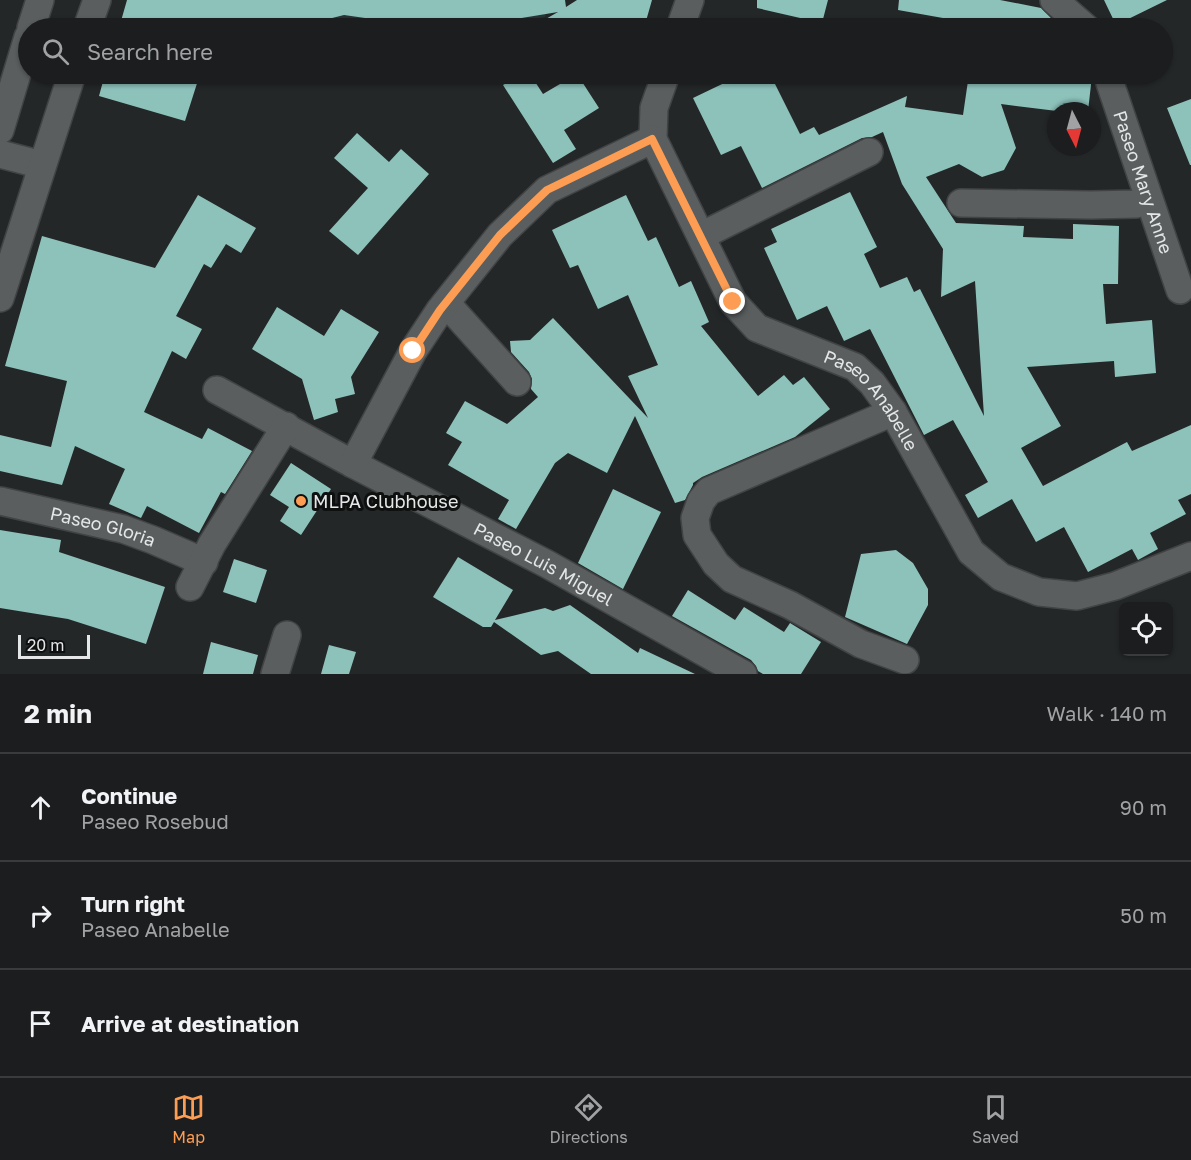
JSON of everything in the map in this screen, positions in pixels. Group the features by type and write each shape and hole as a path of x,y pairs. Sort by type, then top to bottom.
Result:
{"street":[{"path":"34,18 40,0"},
{"path":"91,18 97,0"},
{"path":"684,18 690,0"},
{"path":"1054,0 1075,18"},
{"path":"0,130 18,70"},
{"path":"0,298 9,236 42,165 69,84"},
{"path":"353,464 413,351 446,303 500,235 547,190 652,139 654,108 662,84"},
{"name":"Paseo Mary Anne","path":"1110,84 1180,290"},
{"name":"Paseo Anabelle","path":"652,139 733,302 757,328 855,367 872,383 893,412 971,552 1001,577 1039,592 1077,596 1115,586 1191,556"},
{"path":"701,236 869,152"},
{"path":"0,154 42,165"},
{"path":"961,203 1090,205 1136,204 1149,200"},
{"path":"446,303 517,382"},
{"name":"Paseo Luis Miguel","path":"217,390 353,464 547,564 743,674"},
{"path":"893,412 709,491 700,501 695,518 697,536 716,564 732,579 790,605 861,644 905,660"},
{"path":"190,587 212,544 286,426"},
{"name":"Paseo Gloria","path":"0,501 123,529 204,562"},
{"path":"275,674 287,635"}],"shaded area":[{"path":"247,0 551,0 545,17 540,18 239,18"}],"building":[{"path":"127,0 565,0 566,7 577,0 652,0 647,18 548,18 558,12 521,18 365,18 344,15 332,18 122,18"},
{"path":"757,0 828,0 823,18 800,18 757,8"},
{"path":"899,0 1000,0 1041,8 1051,18 943,18 898,10"},
{"path":"1104,0 1167,0 1130,18 1113,18"},
{"path":"102,84 197,84 185,121 99,96"},
{"path":"536,84 543,94 560,84 583,84 599,108 564,130 576,149 553,163 503,85"},
{"path":"722,84 775,84 800,134 814,127 819,135 907,96 905,107 963,115 968,84 1091,84 1089,102 1047,102 1047,110 1001,104 1016,148 1004,170 982,177 959,164 926,177 956,223 1024,226 1023,237 1073,239 1073,224 1119,226 1118,284 1103,284 1106,324 1152,320 1156,373 1115,377 1114,361 1027,367 1061,426 1021,448 1043,486 1127,442 1132,451 1191,425 1191,494 1178,500 1186,514 1150,533 1158,549 1138,560 1132,549 1088,572 1064,527 1036,542 1012,499 978,518 965,495 988,482 953,420 924,435 870,329 844,341 827,306 797,320 764,248 777,242 771,229 850,192 877,247 864,254 880,288 907,277 914,292 920,289 984,416 975,281 941,297 943,249 902,184 883,132 862,138 762,188 741,146 721,155 693,98"},
{"path":"1191,99 1191,165 1190,165 1167,108"},
{"path":"357,133 389,162 401,149 429,174 358,255 329,231 368,188 334,158"},
{"path":"198,195 256,228 241,253 226,244 211,268 204,264 176,316 202,329 186,359 172,351 144,412 202,439 208,428 252,451 225,494 221,492 199,533 147,506 141,518 109,504 125,469 75,446 62,485 0,471 0,435 51,447 67,381 5,366 42,236 155,268"},
{"path":"626,195 648,241 656,237 679,287 691,281 709,322 701,326 758,396 784,375 793,385 804,377 830,409 795,437 702,477 693,483 685,500 675,503 635,416 607,473 568,453 555,463 516,529 498,519 509,500 448,465 462,442 446,433 465,401 507,424 538,397 531,389 532,379 529,372 511,352 510,341 530,340 553,318 648,418 628,376 658,365 628,295 598,309 578,265 570,268 552,230"},
{"path":"277,307 324,336 341,309 379,332 351,377 355,394 335,399 338,412 314,420 302,379 252,349"},
{"name":"MLPA Clubhouse","path":"291,463 331,489 301,535 280,521 289,507 270,495"},
{"path":"613,489 661,512 623,589 578,563"},
{"path":"0,530 61,540 59,552 165,587 146,644 68,619 0,608"},
{"path":"896,550 913,563 928,589 928,605 907,644 845,617 861,554"},
{"path":"458,557 513,590 495,620 545,608 553,611 570,605 638,653 640,648 695,674 591,674 558,651 541,655 494,622 491,627 483,627 433,597"},
{"path":"234,559 267,570 256,603 223,592"},
{"path":"688,590 735,620 744,607 784,632 790,623 821,642 801,674 763,674 758,671 751,660 672,616"},
{"path":"211,642 258,655 253,674 203,674"},
{"path":"329,645 356,652 349,674 321,674"}],"place":[{"name":"MLPA Clubhouse","path":"301,501"}],"route":[{"path":"413,351 440,310 500,235 522,212 547,190 652,139 733,302"}]}
